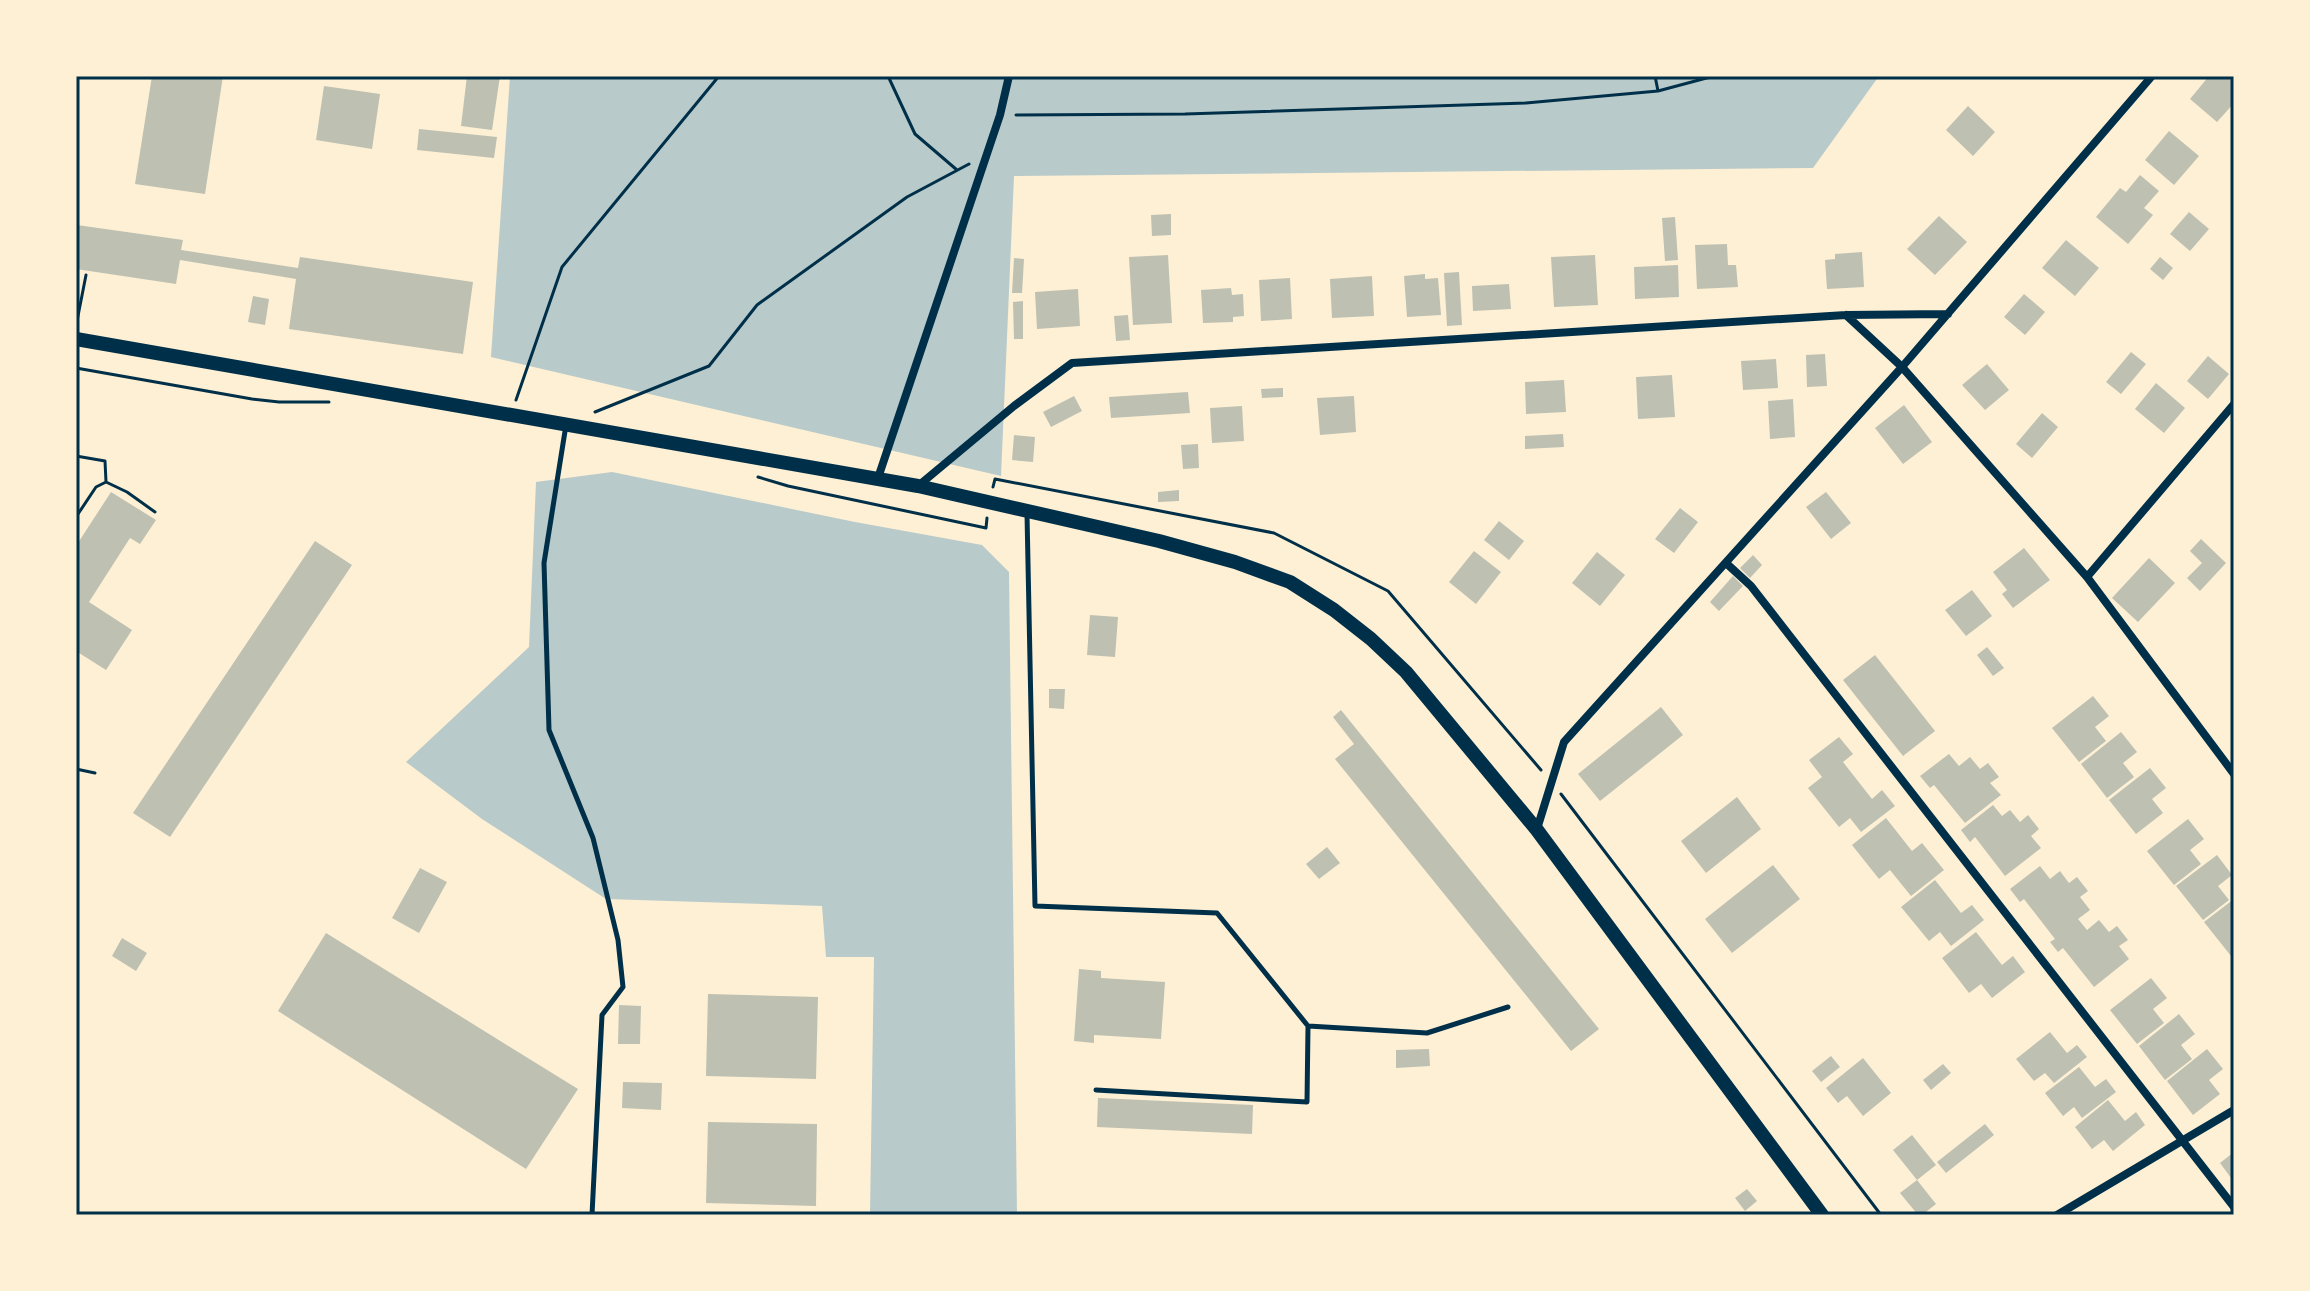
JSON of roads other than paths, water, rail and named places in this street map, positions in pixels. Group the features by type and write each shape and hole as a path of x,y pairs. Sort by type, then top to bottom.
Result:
{"main road":[{"path":"76,339 918,486 1026,509 1235,562 1290,582 1371,639 1406,672 1537,830 1822,1215"}],"street":[{"path":"878,478 987,155 1009,76"},
{"path":"1537,830 1564,742 1902,367 2152,76"},
{"path":"918,486 1014,406 1072,363 1846,315 1948,314"},
{"path":"1846,315 1902,367 2087,577 2234,774"},
{"path":"2087,577 2234,404"},
{"path":"1726,563 1751,586 2234,1207"},
{"path":"2057,1215 2234,1110"}],"lane":[{"path":"566,424 544,563 549,730 593,838 618,940 623,987 602,1015 592,1215"},
{"path":"1026,509 1035,906 1217,913 1308,1026 1307,1102 1096,1090"},
{"path":"1308,1026 1427,1033 1508,1007"}]}
